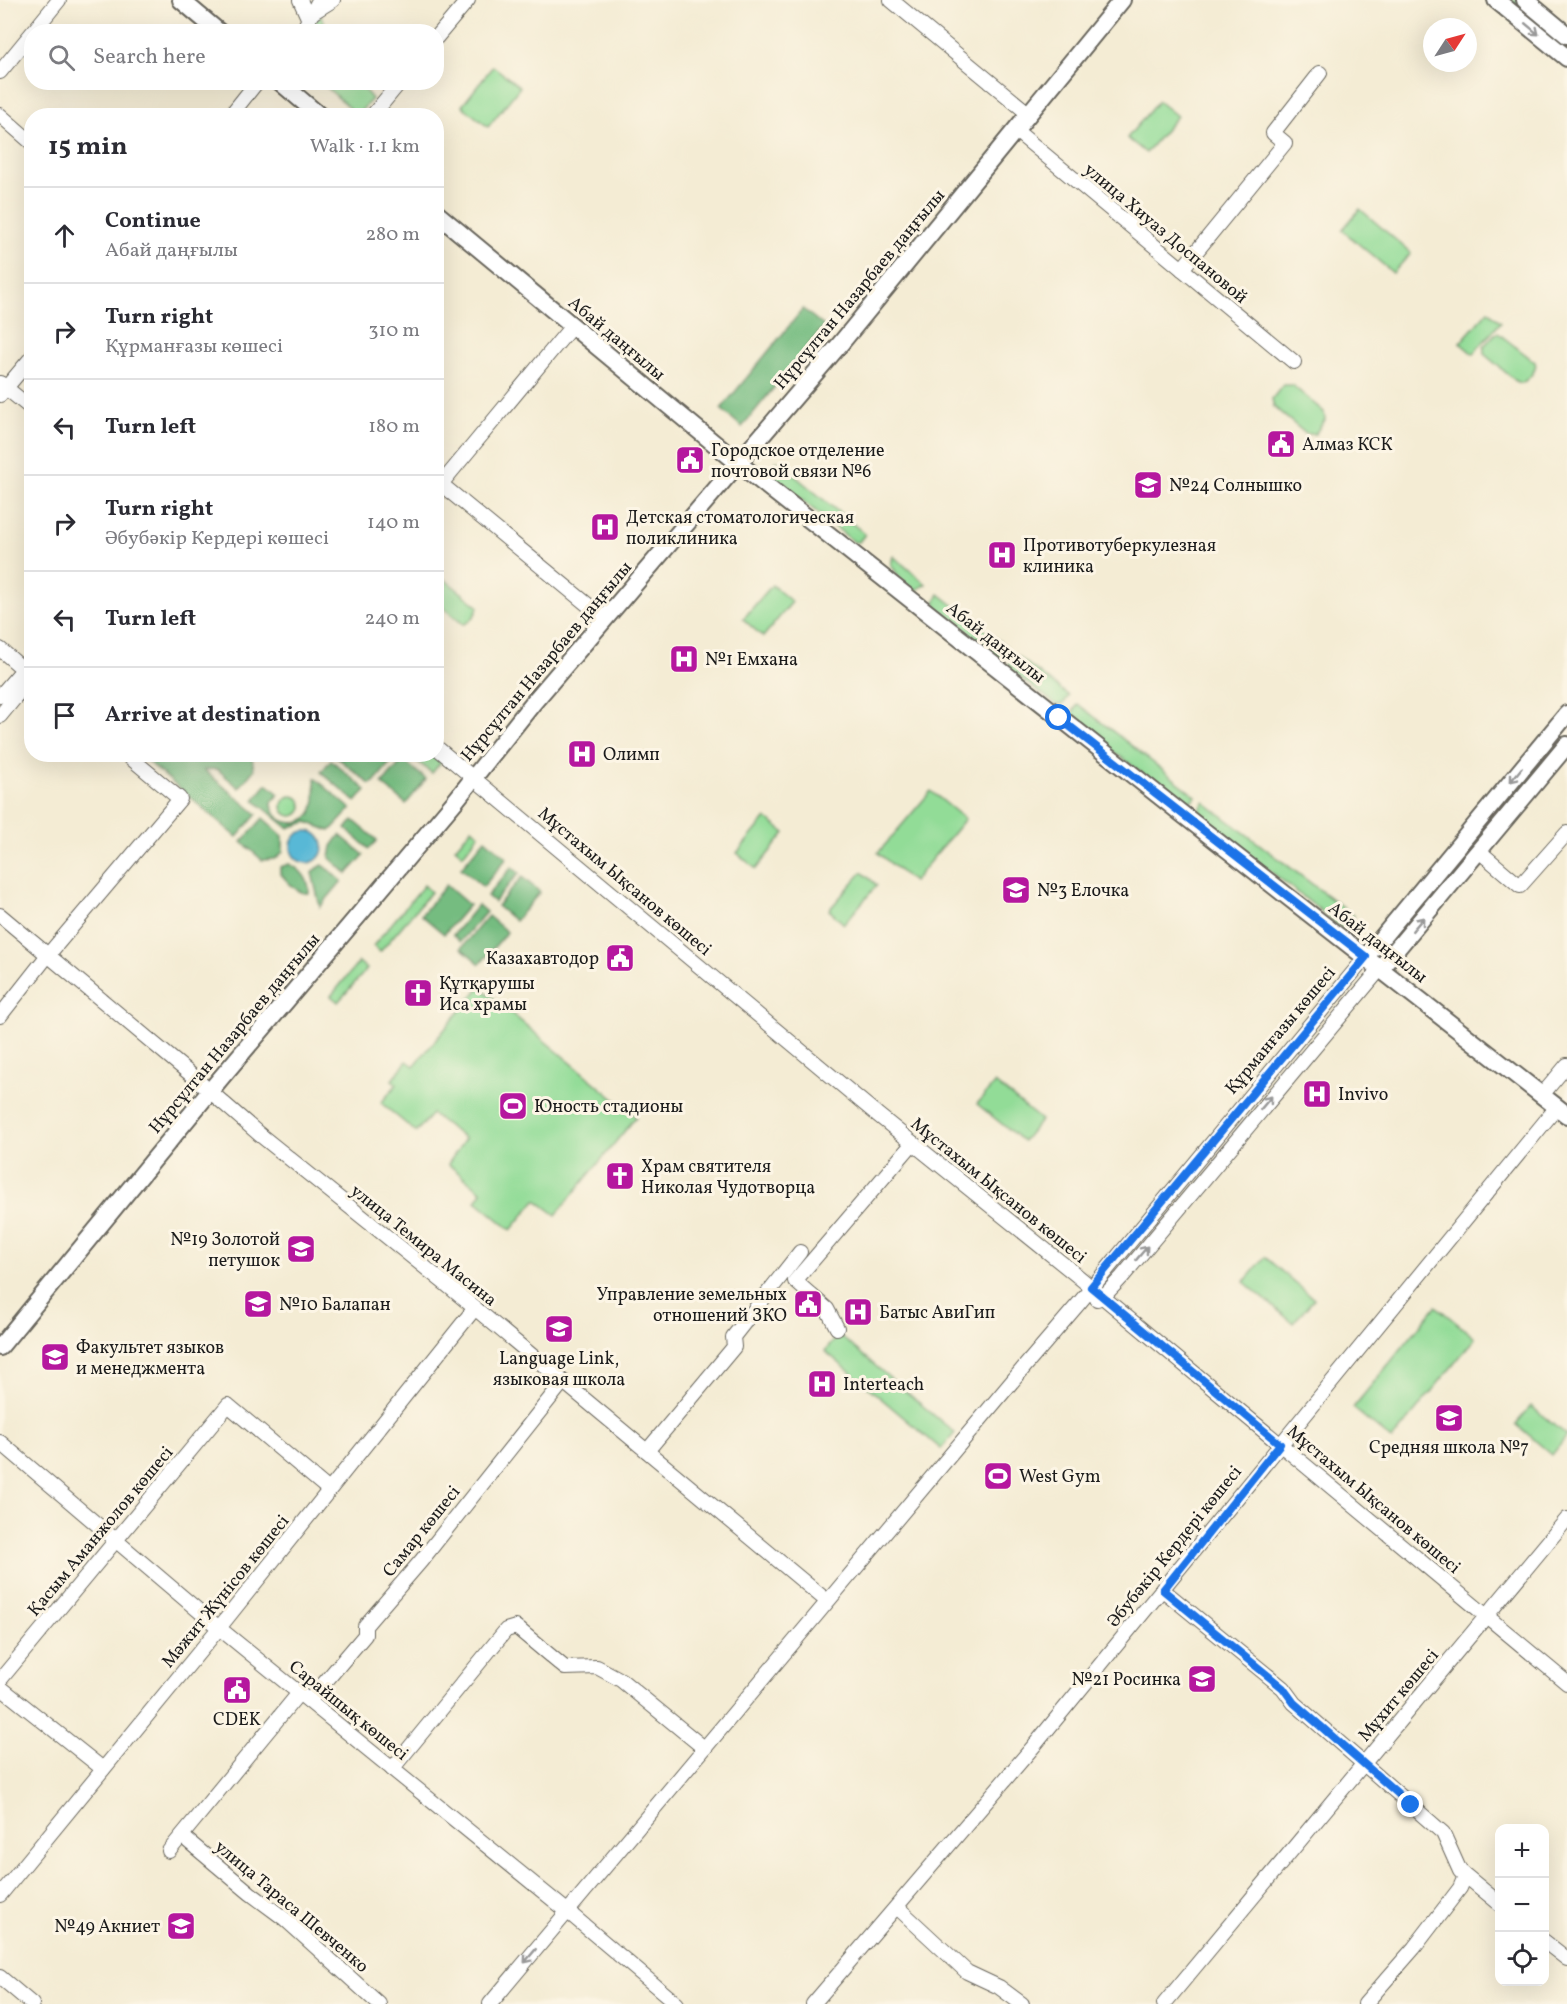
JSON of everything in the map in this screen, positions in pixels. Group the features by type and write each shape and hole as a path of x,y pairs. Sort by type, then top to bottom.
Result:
{"main road":[{"path":"181,0 210,24"},
{"name":"Нұрсұлтан Назарбаев даңғылы","path":"0,1347 474,778 533,703 841,343 1122,0"},
{"path":"1496,0 1567,58"},
{"path":"1525,0 1567,35"},
{"path":"289,90 311,108"},
{"name":"Абай даңғылы","path":"444,220 738,463 1562,1111"},
{"name":"Құрманғазы көшесі","path":"1366,957 1567,714"},
{"path":"1380,969 1479,850 1564,755 1543,743"}],"street":[{"path":"39,24 59,0"},
{"path":"300,0 308,22"},
{"path":"308,22 319,0"},
{"path":"308,22 333,0"},
{"path":"444,28 468,0"},
{"path":"891,0 1029,114"},
{"path":"0,72 24,42"},
{"path":"1182,269 1285,143 1273,133 1320,74"},
{"path":"236,108 251,90"},
{"path":"379,108 393,90"},
{"path":"0,115 24,135"},
{"name":"улица Хиуаз Доспановой","path":"1015,130 1294,362"},
{"path":"444,477 572,326"},
{"path":"24,366 2,389 24,404"},
{"path":"444,489 605,618"},
{"path":"0,649 24,666"},
{"path":"0,696 24,674"},
{"path":"0,716 24,678"},
{"name":"Мұстахым Ықсанов көшесі","path":"444,754 1567,1683"},
{"path":"0,1016 48,955 180,799 136,762"},
{"path":"1479,850 1520,886 1567,833"},
{"name":"улица Темира Масина","path":"0,915 259,1134 475,1308 827,1601"},
{"name":"Құрманғазы көшесі","path":"490,2004 1080,1302 1366,957"},
{"path":"1080,1302 1103,1297 1380,969"},
{"path":"1542,1095 1567,1065"},
{"name":"Әбубәкір Кердері көшесі","path":"813,2004 1033,1747 1280,1444 1562,1111"},
{"path":"837,1328 827,1309 795,1281 913,1143"},
{"path":"647,1451 734,1347 733,1337 800,1252"},
{"name":"Мәжит Жүнісов көшесі","path":"0,1895 219,1628 475,1308"},
{"name":"Самар көшесі","path":"169,1851 304,1697 365,1635 365,1626 421,1561 563,1382"},
{"name":"Қасым Аманжолов көшесі","path":"0,1680 228,1405 329,1490"},
{"name":"Сарайшық көшесі","path":"0,1442 219,1628 567,1911 677,2004"},
{"name":"Мұхит көшесі","path":"1164,2004 1362,1764 1488,1617 1567,1519"},
{"path":"1163,1590 1283,1688 1294,1703 1443,1833 1460,1871 1495,1900"},
{"path":"392,1769 506,1630 516,1627 565,1668 597,1668 621,1680 704,1748"},
{"path":"0,1687 104,1769"},
{"name":"улица Тараса Шевченко","path":"182,1836 285,1919 379,2004"},
{"path":"1365,2004 1414,1948 1460,1888 1465,1876"},
{"path":"897,1907 967,1972 999,1987 1022,2004"},
{"path":"1549,1944 1567,1959"},
{"path":"0,1977 32,2004"}],"green space":[{"path":"1506,0 1517,0 1567,41 1567,50"},
{"path":"320,14 325,24 314,24"},
{"path":"493,66 520,87 488,127 462,106"},
{"path":"330,90 365,90 372,99 364,108 349,108"},
{"path":"1158,101 1177,116 1146,153 1127,138"},
{"path":"1360,209 1411,253 1393,273 1342,230"},
{"path":"803,309 824,326 742,427 721,409"},
{"path":"1488,311 1501,322 1473,354 1460,343"},
{"path":"1498,333 1535,362 1534,371 1522,383 1517,382 1484,354 1484,346"},
{"path":"1283,385 1292,385 1324,412 1325,420 1315,434 1306,434 1274,407 1272,399"},
{"path":"777,461 865,534 859,542 854,542 767,472"},
{"path":"893,556 926,584 915,591 900,578 891,565"},
{"path":"444,579 478,606 473,618 463,624 444,609"},
{"path":"772,585 792,602 763,637 743,619"},
{"path":"939,594 1008,648 1000,658 937,608 935,602"},
{"path":"1016,655 1069,696 1063,704 1057,705 1006,667"},
{"path":"1078,704 1196,796 1186,806 1069,718"},
{"path":"1543,754 1548,758 1404,931 1399,927"},
{"path":"148,762 253,762 254,770 239,788 217,769 204,770 257,814 237,837"},
{"path":"329,762 333,762 366,790 356,802 321,772"},
{"path":"343,762 391,762 370,784"},
{"path":"401,762 405,762 426,779 406,804 382,784"},
{"path":"418,762 441,762 432,773"},
{"path":"315,778 351,809 330,831 307,822 288,828 254,800 267,784 279,794 272,802 276,815 287,822 300,822 306,819 313,809"},
{"path":"931,791 965,819 913,882 878,853"},
{"path":"292,796 299,799 302,806 299,813 292,816 285,813 282,806 285,799"},
{"path":"1204,802 1354,916 1344,929 1197,814"},
{"path":"263,818 283,836 283,852 275,859 262,860 242,842"},
{"path":"766,818 785,833 756,869 737,853"},
{"path":"353,820 377,840 369,849 346,829"},
{"path":"472,828 479,834 463,855 455,848"},
{"path":"340,835 364,855 347,874 330,858 332,846"},
{"path":"485,839 507,858 483,887 461,868"},
{"path":"289,864 304,876 309,893 297,890 280,873 280,867"},
{"path":"323,865 342,881 320,907 312,873"},
{"path":"512,867 519,873 494,902 487,896"},
{"path":"862,872 877,885 844,924 829,910"},
{"path":"522,877 540,892 515,921 497,906"},
{"path":"424,885 431,892 380,952 373,946"},
{"path":"446,885 469,905 444,934 421,915"},
{"path":"478,905 486,912 460,942 453,935"},
{"path":"488,916 507,932 480,964 461,948"},
{"path":"359,962 367,969 338,1002 331,996"},
{"path":"480,987 636,1117 556,1215 536,1200 511,1230 476,1201 482,1192 448,1164 465,1139 432,1114 416,1132 381,1103 397,1084 392,1080 407,1061 414,1066"},
{"path":"995,1083 1041,1120 1023,1141 977,1104"},
{"path":"1265,1257 1314,1299 1293,1323 1244,1282"},
{"path":"1436,1306 1475,1338 1392,1440 1353,1408"},
{"path":"839,1335 955,1433 941,1449 825,1351"},
{"path":"1531,1406 1567,1436 1552,1455 1516,1424"}],"water":[{"path":"307,831 318,836 323,847 318,858 307,863 296,858 291,847 296,836"}],"place":[{"name":"Алмаз КСК","path":"1281,444"},
{"name":"Городское отделение почтовой связи №6","path":"690,460"},
{"name":"№24 Солнышко","path":"1148,485"},
{"name":"Детская стоматологическая поликлиника","path":"605,527"},
{"name":"Противотуберкулезная клиника","path":"1002,555"},
{"name":"№1 Емхана","path":"684,659"},
{"name":"Олимп","path":"582,754"},
{"name":"№3 Елочка","path":"1016,890"},
{"name":"Казахавтодор","path":"620,958"},
{"name":"Құтқарушы Иса храмы","path":"418,993"},
{"name":"Invivo","path":"1317,1094"},
{"name":"Юность стадионы","path":"513,1106"},
{"name":"Храм святителя Николая Чудотворца","path":"620,1176"},
{"name":"№19 Золотой петушок","path":"301,1249"},
{"name":"№10 Балапан","path":"258,1304"},
{"name":"Управление земельных отношений ЗКО","path":"808,1304"},
{"name":"Батыс АвиГип","path":"858,1312"},
{"name":"Language Link, языковая школа","path":"559,1329"},
{"name":"Факультет языков и менеджмента","path":"55,1357"},
{"name":"Interteach","path":"822,1384"},
{"name":"Средняя школа №7","path":"1449,1418"},
{"name":"West Gym","path":"998,1476"},
{"name":"№21 Росинка","path":"1202,1679"},
{"name":"CDEK","path":"237,1690"},
{"name":"№49 Акниет","path":"181,1926"}],"route":[{"path":"1059,718 1366,957 1091,1287 1280,1444 1163,1590 1283,1688 1294,1703 1411,1805"}]}
